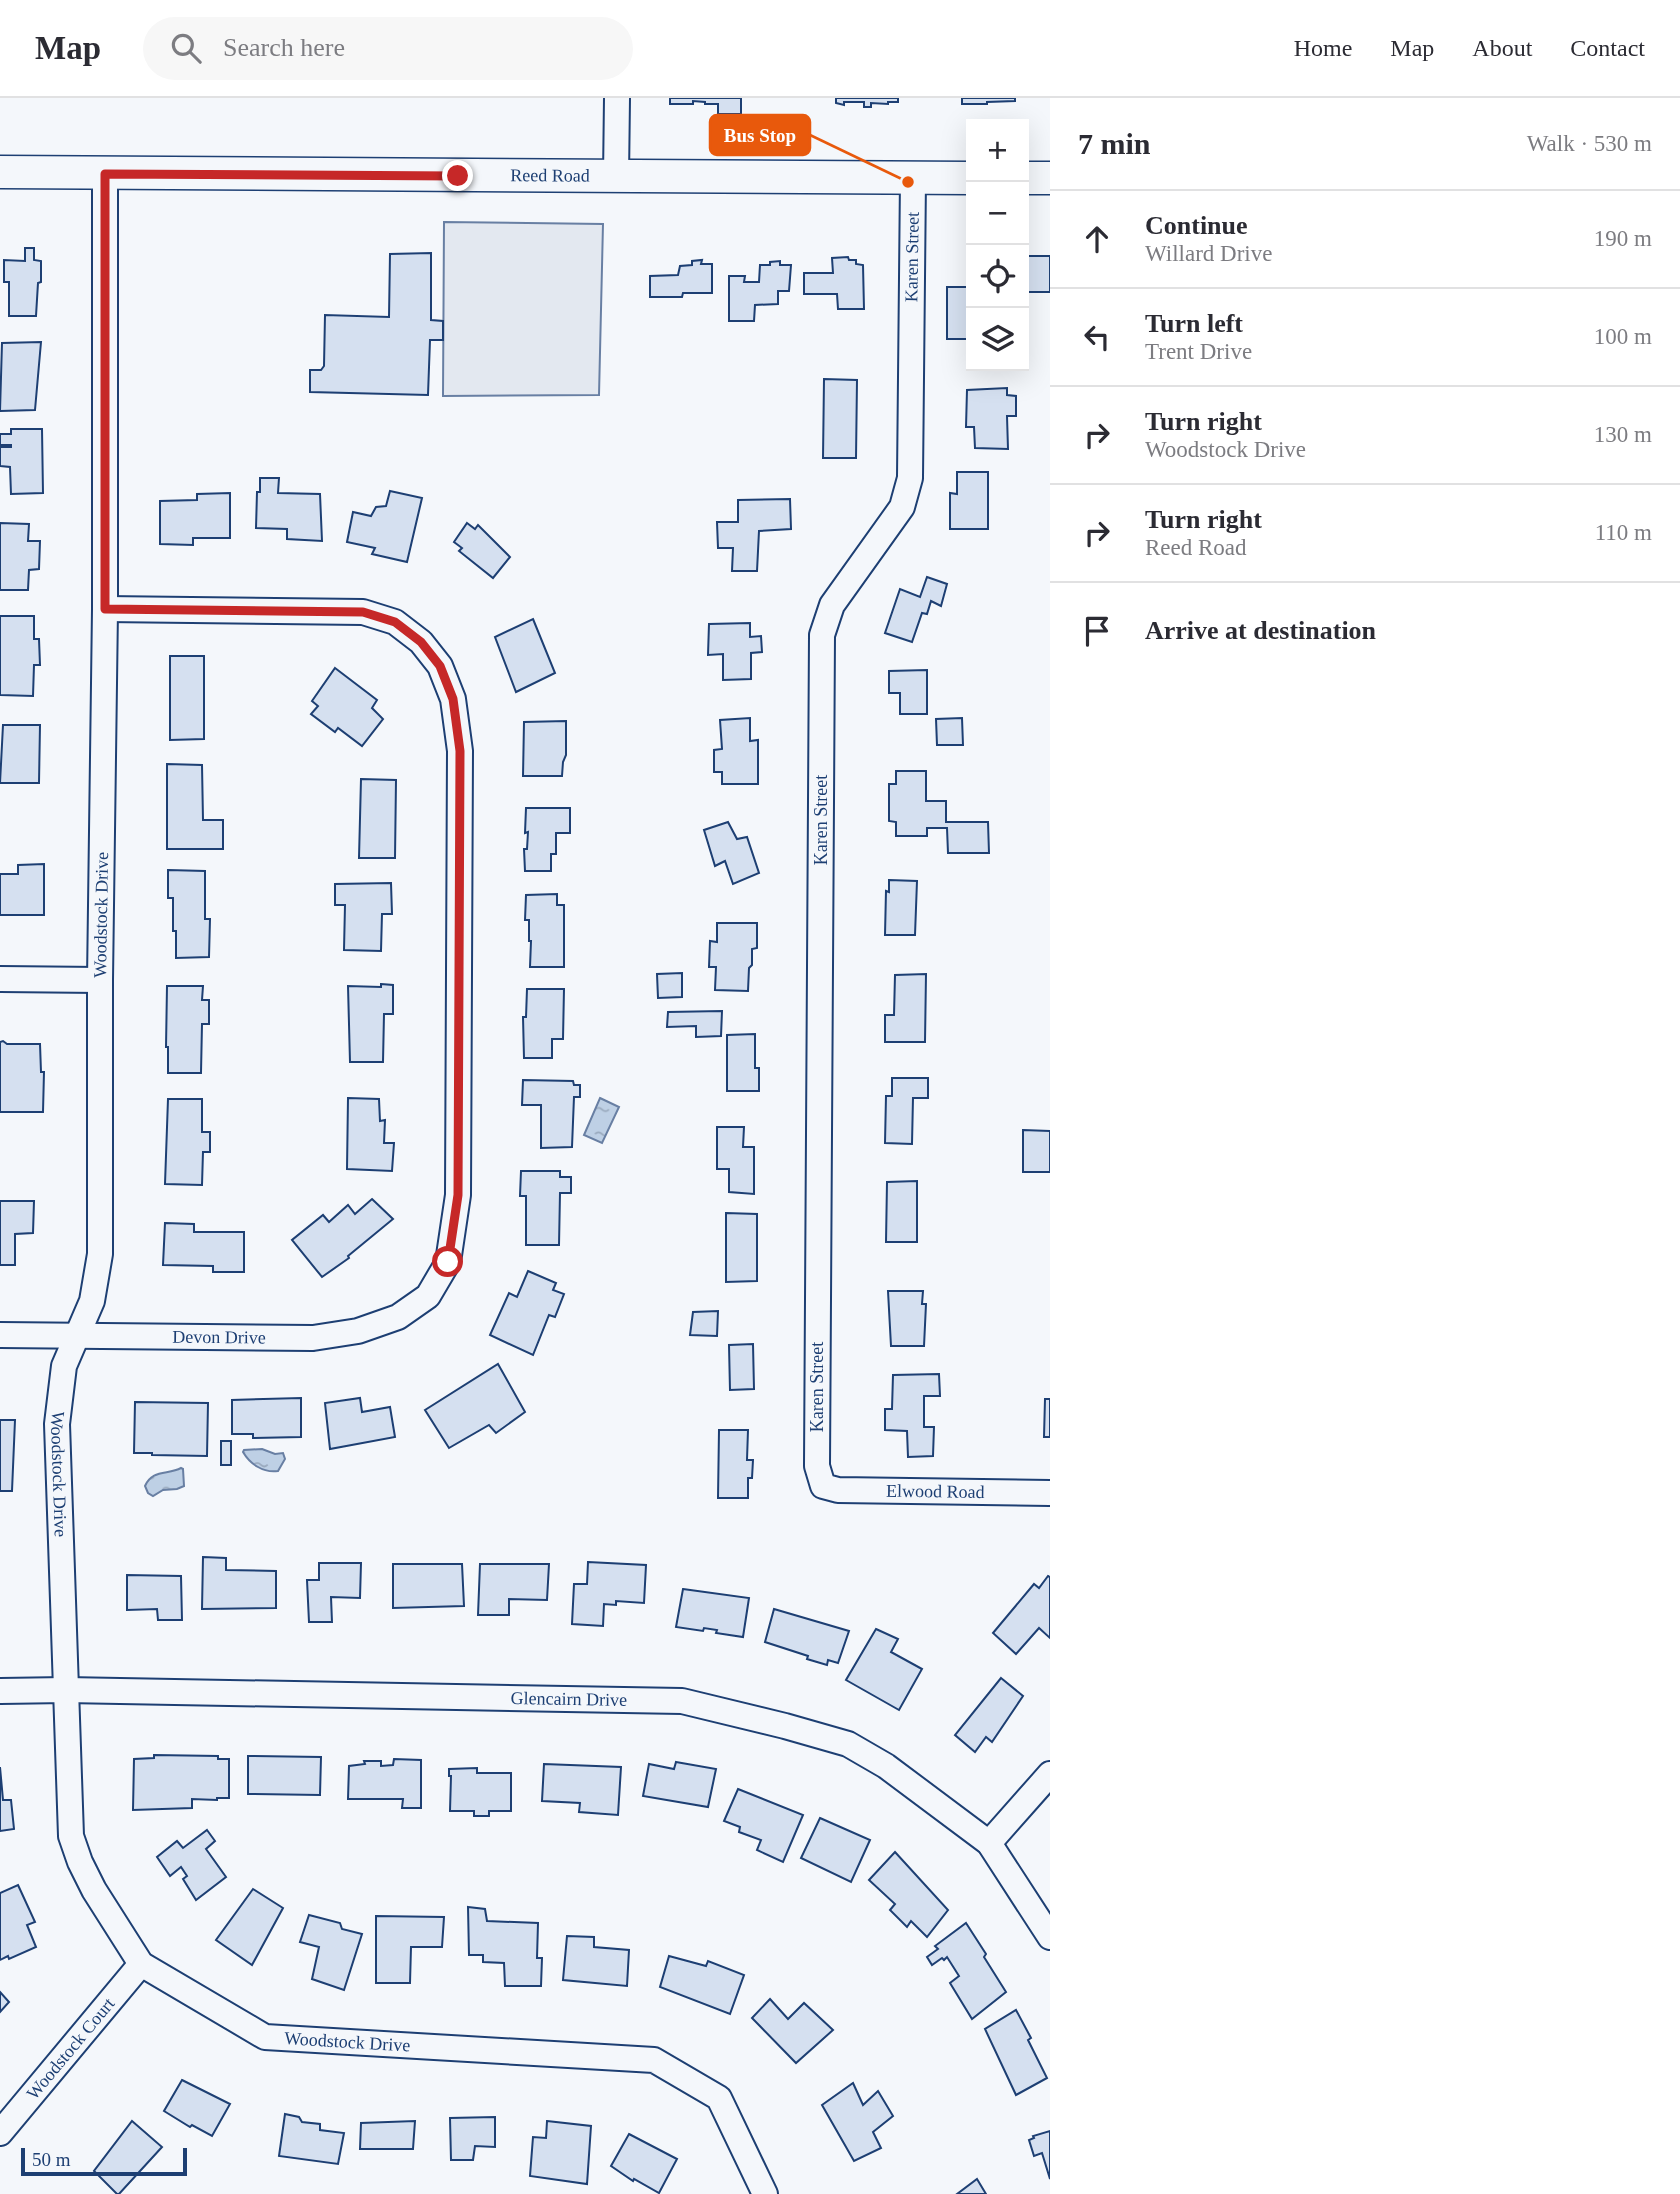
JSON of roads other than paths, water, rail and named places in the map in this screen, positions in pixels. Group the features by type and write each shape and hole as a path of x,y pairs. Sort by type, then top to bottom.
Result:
{"main road":[{"name":"Reed Road","path":"0,172 966,178"},
{"path":"1029,178 1050,178"}],"street":[{"path":"616,177 617,98"},
{"name":"Woodstock Drive","path":"105,174 100,1254 92,1301 64,1366 57,1424 71,1836 94,1890 141,1965 265,2037 654,2060 719,2098 765,2194"},
{"name":"Karen Street","path":"823,1486 817,1466 822,635 832,605 902,507 909,478 913,178"},
{"name":"Devon Drive","path":"0,1335 313,1338 358,1331 398,1317 428,1296 448,1262 458,1195 460,751 453,699 440,666 421,642 395,622 363,612 105,609"},
{"path":"0,979 100,980"},
{"name":"Elwood Road","path":"823,1486 838,1490 1050,1493"},
{"name":"Glencairn Drive","path":"0,1691 682,1701 848,1744 886,1766 989,1843 1050,1937"},
{"path":"989,1843 1050,1774"},
{"name":"Woodstock Court","path":"0,2133 141,1965"}],"water":[{"path":"600,1098 619,1107 602,1143 584,1135"},
{"path":"262,1449 275,1454 283,1453 285,1459 278,1471 267,1471 258,1467 243,1452"},
{"path":"181,1468 184,1486 163,1490 153,1496 148,1493 145,1486 152,1477"}],"place":[{"name":"Bus Stop","path":"908,182"}]}
